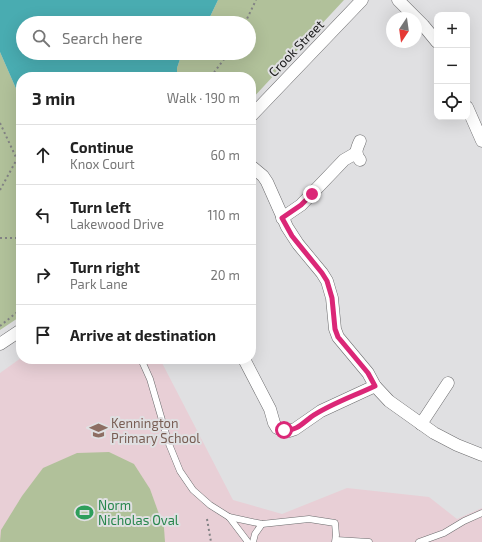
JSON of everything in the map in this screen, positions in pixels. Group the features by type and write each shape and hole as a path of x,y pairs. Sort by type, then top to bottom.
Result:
{"street":[{"name":"Crook Street","path":"256,111 362,0"},
{"path":"398,0 424,25 434,38"},
{"path":"470,114 482,140"},
{"path":"282,218 301,205 344,160 358,156 360,141"},
{"path":"256,170 267,182 282,218 292,236 327,281 332,298 335,329 338,337 368,373 375,386 389,401 421,424 451,443 482,455"},
{"path":"0,344 16,333"},
{"path":"247,364 270,409 274,424 274,432 295,429 325,409 375,386"},
{"path":"421,424 449,382"}],"lane":[{"path":"143,364 150,379 165,433 180,471 193,490 229,517 248,542"},
{"path":"420,542 444,533 464,521 482,513"},
{"path":"229,517 262,524 309,519 326,521 335,523 335,541 369,542"},
{"path":"254,542 255,534 262,524"}],"path":[{"path":"248,16 256,0"},
{"path":"216,72 224,60"},
{"path":"0,123 16,157"},
{"path":"0,190 16,161"},
{"path":"0,238 16,238"},
{"path":"0,326 16,313"},
{"path":"207,519 211,542"}],"shaded area":[{"name":"Kennington Primary School","path":"16,362 16,364 163,364 233,500 282,514 347,488 429,497 457,519 482,508 482,542 0,542 0,373"}],"green space":[{"path":"218,0 344,0 256,95 256,72 177,72 180,60 256,60 256,16 210,16"},
{"path":"0,52 16,89 16,319 0,330"},
{"name":"Norm Nicholas Oval","path":"109,452 134,464 150,489 164,528 165,542 0,542 1,530 22,496 43,468 77,453"}],"water":[{"path":"0,0 218,0 210,16 16,16 16,60 180,60 177,72 16,72 16,89 0,52"}],"place":[{"name":"Kennington Primary School","path":"98,430"},
{"name":"Norm Nicholas Oval","path":"85,512"}],"route":[{"path":"284,430 289,431 295,429 321,411 375,386 368,373 338,337 333,320 332,298 327,281 292,236 282,218 301,205 312,194"}]}
